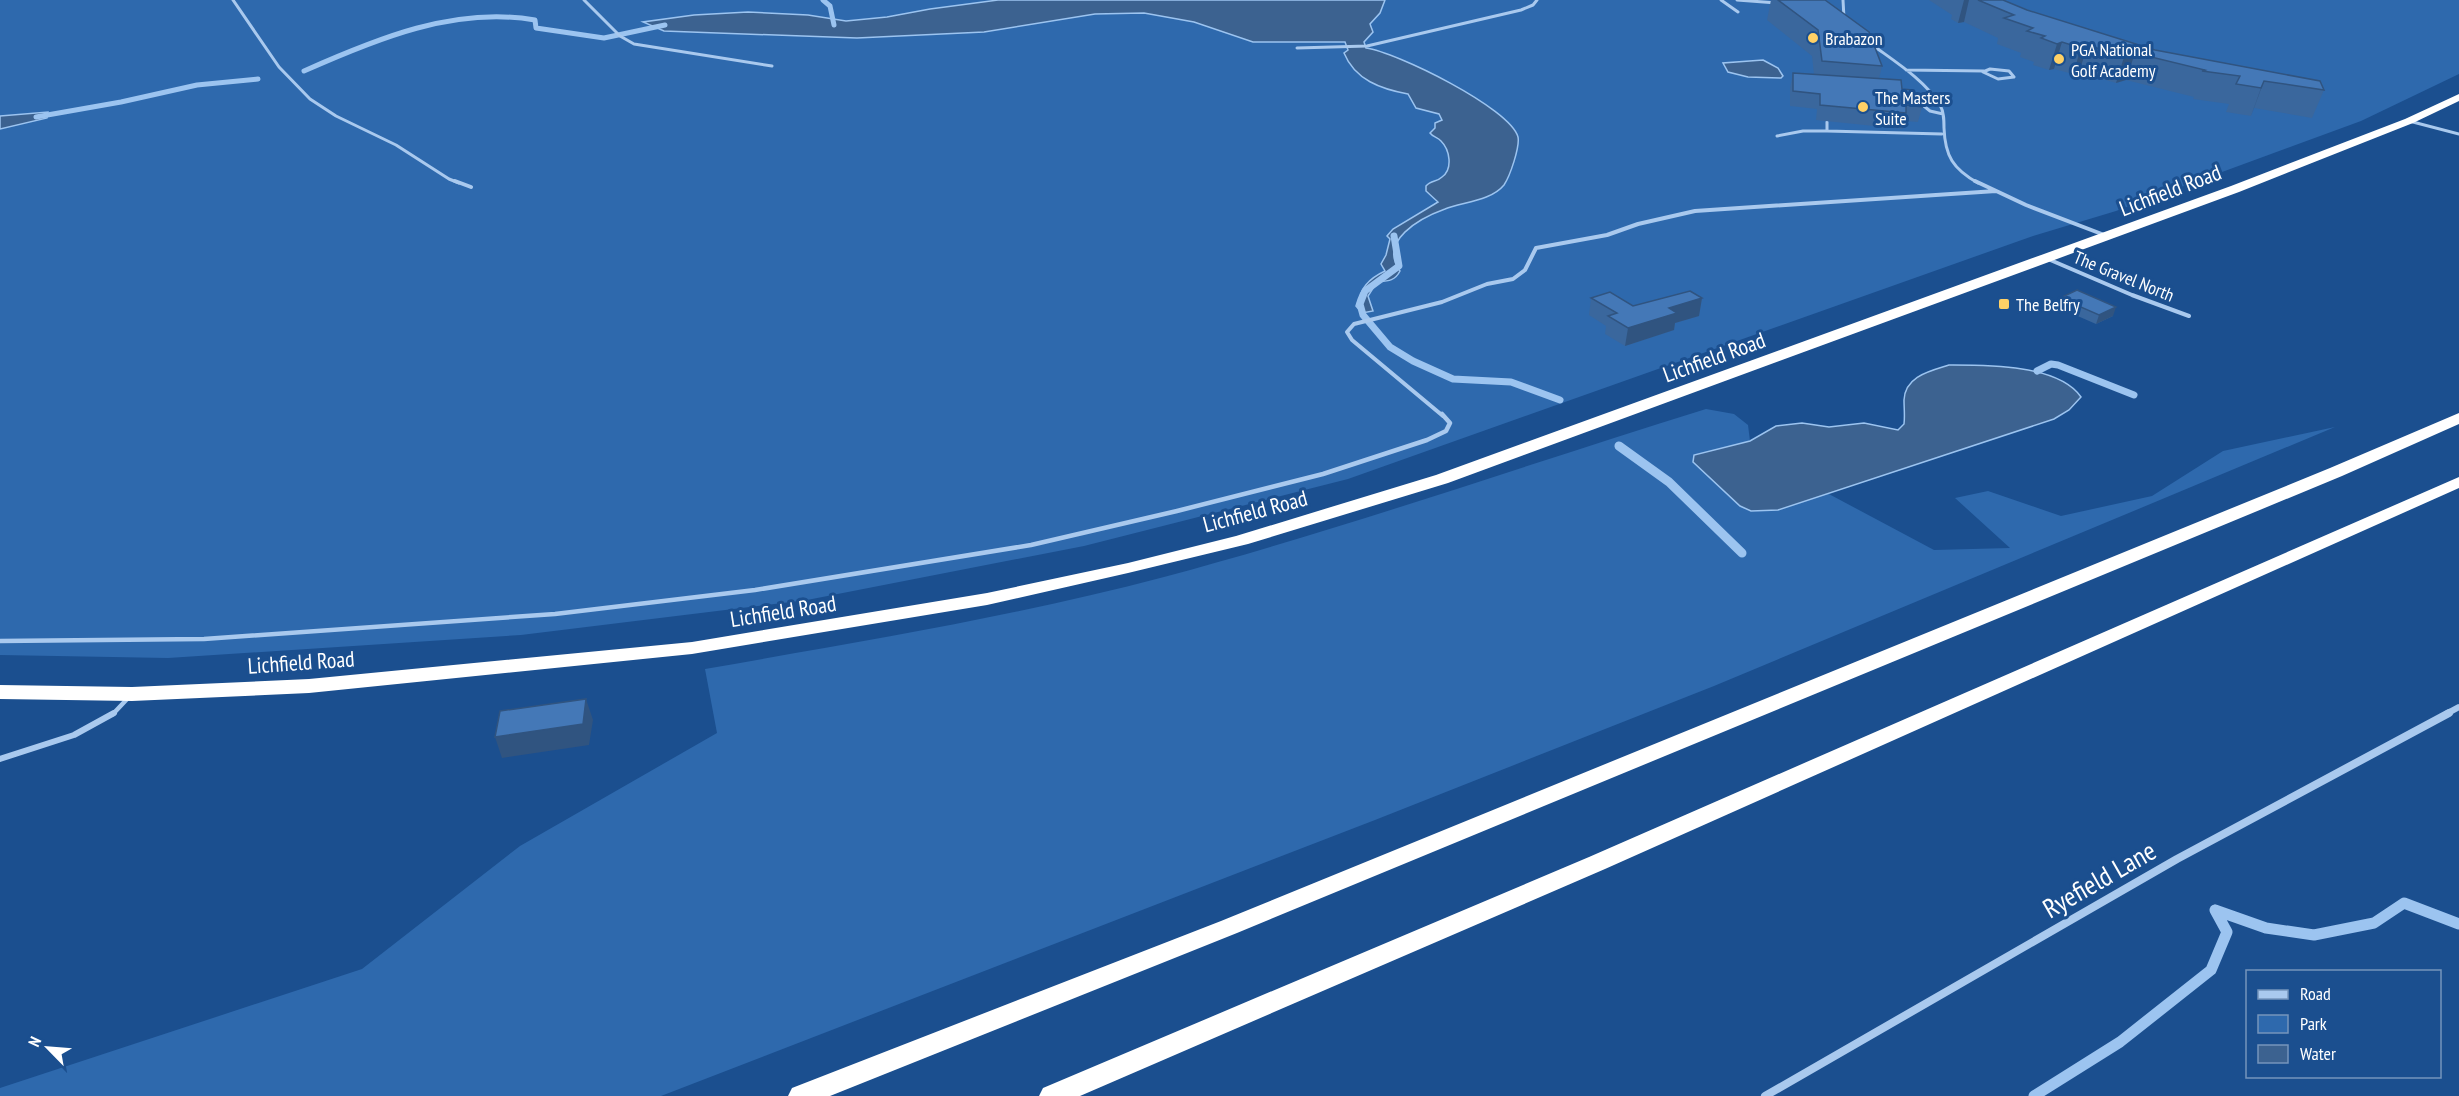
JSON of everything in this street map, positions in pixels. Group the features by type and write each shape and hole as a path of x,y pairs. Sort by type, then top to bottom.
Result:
{"highway":[{"name":"Lichfield Road","path":"0,692 132,694 309,686 692,648 987,599 1128,568 1242,540 1442,479 2109,237 2409,121 2459,97"},
{"path":"801,1096 1240,922 2336,472 2459,418"},
{"path":"1052,1096 1296,995 2459,482"}],"street":[{"name":"Ryefield Lane","path":"1765,1096 2176,859 2459,707"}],"lane":[{"path":"233,0 279,68 310,99 336,116 396,145 449,179 471,187"},
{"path":"584,0 615,32 634,44 671,48 772,66"},
{"path":"1297,48 1367,46 1413,37 1521,10 1533,5 1537,0"},
{"path":"1721,0 1738,12"},
{"path":"1737,0 1777,3"},
{"path":"1844,0 1842,11 1849,26"},
{"path":"1869,43 1906,70 1935,100 1942,114 1942,134 1950,160 1966,176 1996,191 2109,237"},
{"path":"1906,70 1984,71 2000,69 2014,75 2012,78 1998,79 1988,76 1984,71"},
{"path":"1916,88 1918,82"},
{"path":"1914,98 1930,111 1942,114"},
{"path":"2409,121 2459,134"},
{"path":"1827,122 1827,131"},
{"path":"1777,136 1803,131 1942,134"},
{"path":"0,641 204,639 555,614 755,591 952,560 1031,545 1323,474 1427,440 1446,431 1450,423 1443,415 1352,340 1347,332 1354,324 1442,302 1487,284 1513,279 1525,270 1536,248 1608,235 1695,211 1996,191"},
{"name":"The Gravel North","path":"2048,259 2132,295 2189,316"},
{"path":"0,759 74,735 111,716 132,694"}],"green space":[{"name":"The Belfry","path":"0,0 2459,0 2459,74 2361,121 2116,211 2033,236 1348,479 1084,546 807,600 521,635 168,658 0,655"},
{"path":"1706,409 1734,414 1748,425 1750,441 1694,455 1694,461 1698,467 1778,510 1827,493 1934,550 2010,548 1955,498 1988,491 2061,516 2152,496 2223,451 2335,427 1714,686 1375,820 661,1096 0,1096 0,1088 362,969 520,846 717,733 705,669 993,617 1164,577 1368,517"}],"water":[{"path":"998,0 1385,0 1380,13 1370,24 1373,32 1364,42 1366,48 1425,70 1495,111 1510,125 1518,137 1514,161 1504,185 1492,195 1435,213 1405,232 1394,250 1400,271 1393,279 1377,282 1368,296 1373,311 1362,313 1356,306 1360,294 1374,277 1385,271 1381,264 1390,239 1387,236 1393,229 1438,202 1426,191 1426,186 1445,174 1449,159 1444,145 1430,133 1435,128 1435,123 1442,120 1439,114 1416,108 1408,94 1379,86 1362,77 1344,53 1348,50 1345,42 1253,42 1194,22 1144,13 1095,14 984,32 857,38 664,31 643,22 694,15 748,12 808,15 846,21"},
{"path":"1763,60 1778,68 1783,76 1781,78 1748,77 1728,72 1723,63"},
{"path":"48,112 47,118 0,129 0,116"},
{"path":"1949,365 2001,366 2039,372 2070,386 2081,397 2069,410 2054,419 1778,510 1751,511 1740,506 1693,462 1694,455 1750,441 1776,426 1802,423 1829,427 1864,423 1898,430 1904,424 1905,392 1909,385 1920,376"}],"building":[{"path":"1778,0 1825,0 1869,32 1882,66 1822,61 1818,30"},
{"path":"1978,0 2003,0 2027,10 2155,50 2320,81 2324,90 2264,81 2261,88 2236,84 2240,76 2202,71 2205,70 2135,53 2124,57 2088,45 2081,48 2062,42 2057,44 2041,38 2045,36 2027,31 2033,28 2004,18 2014,15"},
{"path":"1793,73 1901,80 1902,89 1912,90 1913,95 1920,96 1922,107 1906,105 1906,113 1820,105 1820,94 1793,91"},
{"path":"2077,290 2116,307 2099,315 2060,298"},
{"path":"1690,291 1702,298 1669,308 1677,313 1628,328 1608,316 1617,313 1591,298 1610,292 1633,306"},
{"path":"586,699 583,724 495,737 500,711"}],"waterway":[{"path":"823,0 830,6 834,25"},
{"path":"304,71 416,28 475,18 505,17 535,20 536,28 604,38 665,25"},
{"path":"36,117 121,102 197,85 258,79"},
{"path":"1394,236 1399,266 1365,291 1360,304 1363,315 1390,347 1413,361 1453,379 1511,382 1560,400"},
{"path":"2037,371 2051,364 2058,365 2134,395"},
{"path":"1619,446 1669,482 1742,553"},
{"path":"2034,1096 2120,1042 2211,970 2227,932 2215,910 2266,928 2314,935 2374,923 2404,903 2459,924"}],"place":[{"name":"Brabazon","path":"1813,38"},
{"name":"PGA National Golf Academy","path":"2059,59"},
{"name":"The Masters Suite","path":"1863,107"},
{"name":"The Belfry","path":"2004,304"}]}
